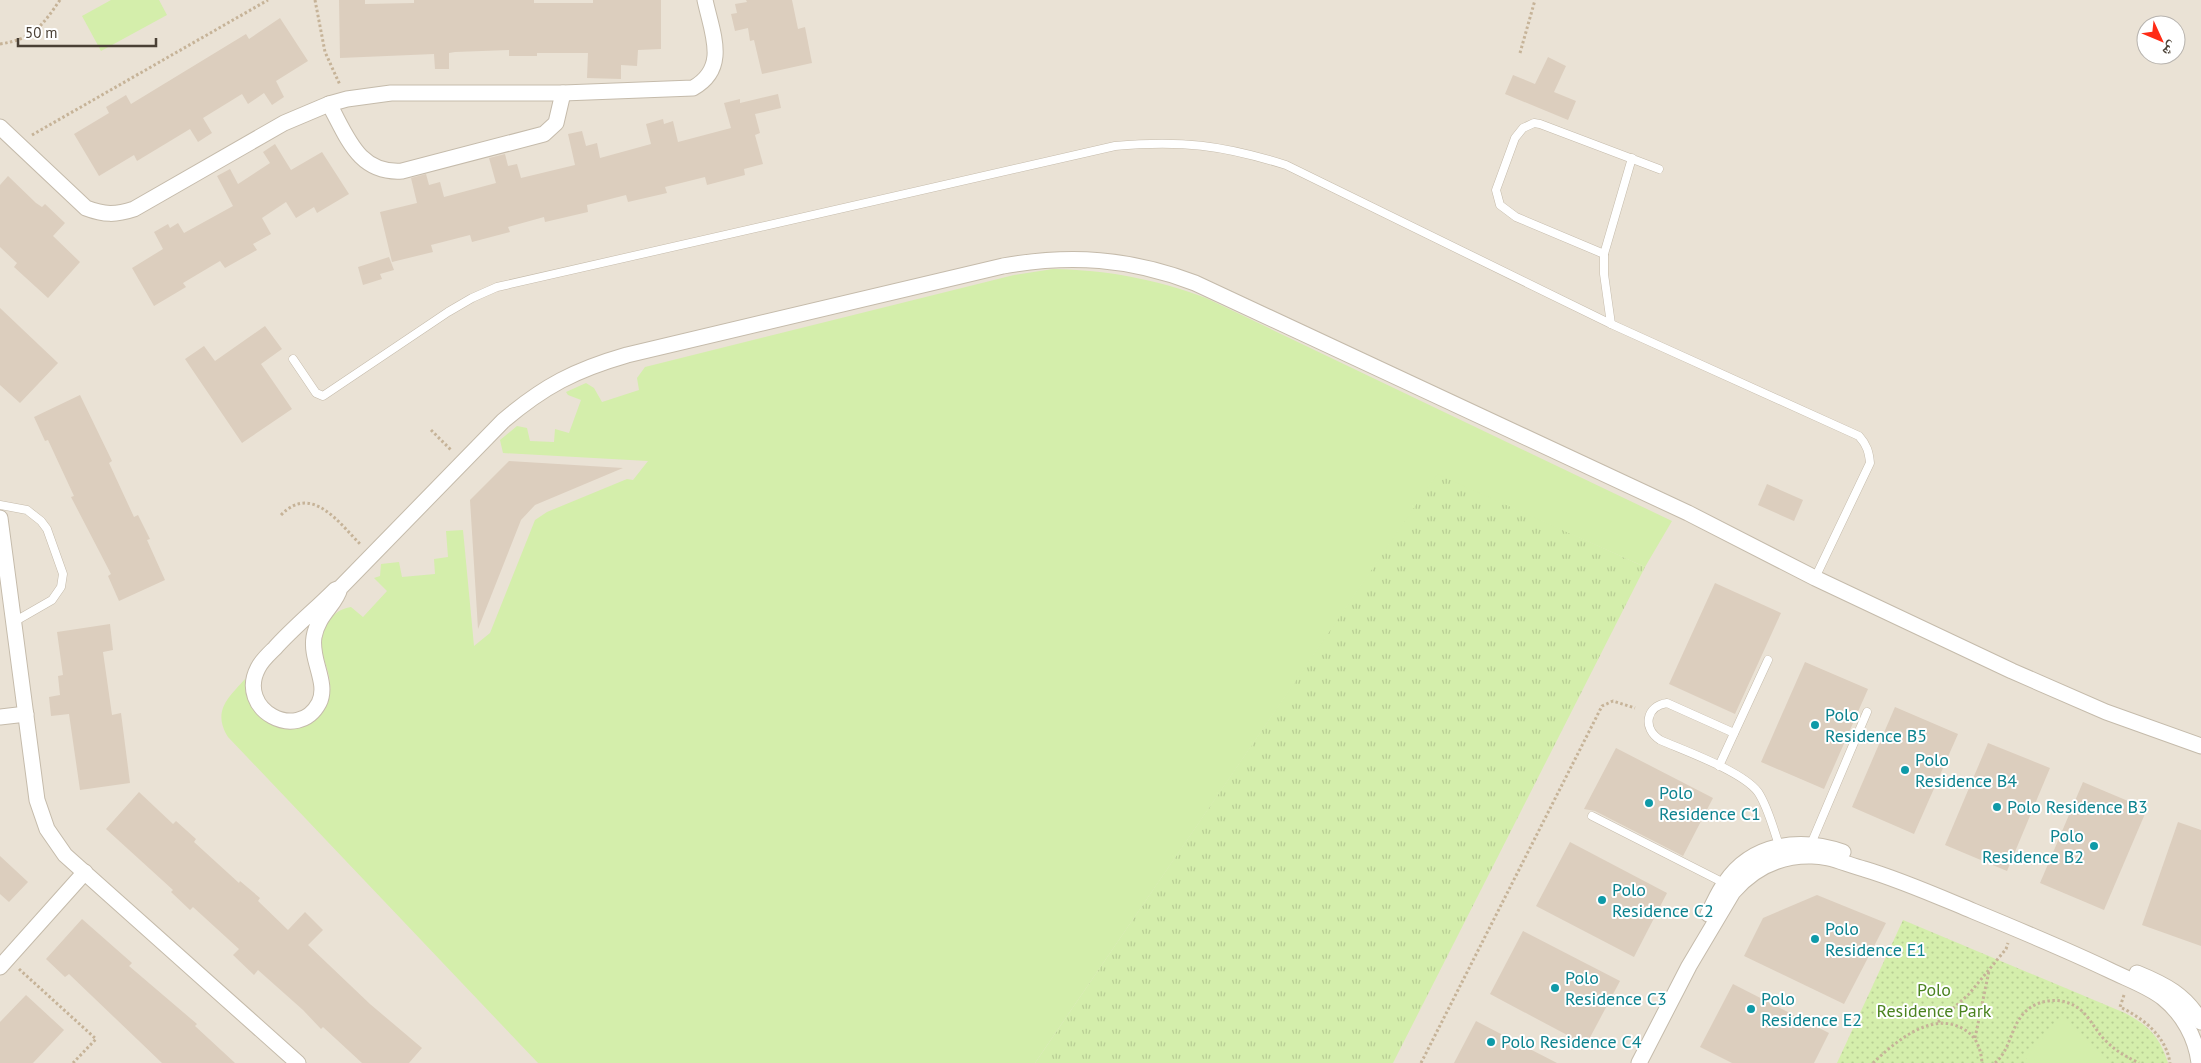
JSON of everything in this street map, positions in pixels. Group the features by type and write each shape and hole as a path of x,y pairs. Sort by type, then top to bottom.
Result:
{"street":[{"path":"0,128 86,208 101,214 118,214 134,209 284,123 329,104 347,99 391,93 563,94 693,88 704,82 712,72 716,59 705,0"},
{"path":"329,104 356,152 364,162 376,169 388,172 402,171 544,134 556,124 563,94"},
{"path":"340,588 338,594 321,616 314,637 314,659 322,689 318,704 309,714 296,720 273,718 258,704 254,694 253,685 258,667 295,627 335,590 340,588 372,556 503,421 530,398 560,379 593,365 626,355 1002,266 1059,259 1107,260 1143,266 1195,283 1688,513 1816,578 2051,688 2130,721 2201,746"},
{"path":"0,518 12,623 40,815 55,843 298,1063"},
{"path":"0,717 26,714"},
{"path":"1689,966 1701,929 1724,883 1748,859 1779,846 1811,844 1847,854 1884,874 2092,961 2162,997 2177,1012 2189,1030 2199,1063"},
{"path":"1638,1063 1689,966 1733,892 1741,882 1762,867 1785,858 1811,855 1884,874"},
{"path":"4,962 85,872"},
{"path":"2092,961 2121,967 2162,983 2184,999 2201,1022"}],"lane":[{"path":"1604,254 1505,211 1497,198 1498,182 1518,132 1534,123 1659,169"},
{"path":"293,359 316,393 323,396 448,312 472,298 497,287 1114,146 1158,142 1201,144 1244,152 1286,165 1611,324 1859,436 1866,444 1869,453 1870,463 1867,473 1816,578"},
{"path":"1611,324 1604,254 1632,158"},
{"path":"0,505 28,510 42,521 47,529 64,574 61,587 52,600 12,623"},
{"path":"1718,766 1768,660"},
{"path":"1734,733 1668,703 1654,708 1649,715 1649,729 1654,736 1741,777 1758,792 1779,846"},
{"path":"1811,844 1868,712"},
{"path":"1592,816 1724,883"}],"path":[{"path":"0,44 20,40 35,32 48,20 60,0"},
{"path":"18,144 268,0"},
{"path":"315,0 325,52 347,99"},
{"path":"1520,53 1535,0"},
{"path":"431,430 463,462"},
{"path":"281,515 286,510 306,502 322,507 372,556"},
{"path":"1421,1063 1602,706 1613,701 1635,708"},
{"path":"1873,1063 1903,1038 1938,1022 1955,1008 2006,949 2014,928"},
{"path":"4,962 96,1039 73,1063"},
{"path":"1975,1039 1989,970"},
{"path":"2130,980 2120,1007 2142,1019 2151,1027 2164,1046 2170,1063"},
{"path":"1995,1063 2005,1052 2015,1026 2025,1012 2040,1003 2058,1000 2068,1002 2084,1012 2105,1041 2123,1056 2139,1063"},
{"path":"1938,1022 1960,1026 1975,1039 1980,1048 1982,1063"}],"shaded area":[{"path":"0,0 2201,0 2201,1063 0,1063"}],"green space":[{"path":"111,0 159,0 167,15 101,51 82,16"},
{"path":"1053,269 1093,271 1131,277 1187,291 1206,298 1672,521 1645,567 1437,474 1035,1063 538,1063 228,737 223,728 222,720 224,705 245,679 253,708 268,722 326,704 330,690 330,681 322,651 322,643 328,622 337,612 351,607 363,617 387,591 374,578 380,576 381,564 399,562 402,577 435,574 434,559 448,557 446,531 463,530 474,646 490,633 535,520 547,512 627,479 633,480 648,461 503,453 500,440 517,426 527,428 530,441 554,442 555,429 569,433 581,400 568,395 566,392 586,383 594,388 602,402 639,390 637,378 645,367 1014,275"},
{"path":"1437,473 1645,567 1393,1063 1035,1063"},
{"name":"Polo Residence Park","path":"1903,920 2125,1013 2152,1033 2161,1046 2168,1063 1837,1063"},
{"path":"2063,1017 2111,1063 2031,1063 2025,1057"}],"building":[{"path":"339,0 365,0 365,4 414,3 414,0 534,0 534,3 593,3 593,0 661,0 661,49 638,50 637,66 621,65 621,79 587,78 588,53 537,53 537,56 509,56 509,50 455,52 449,53 449,69 435,69 434,54 340,58"},
{"path":"746,0 792,0 798,29 805,27 812,63 762,74 754,40 750,41 748,28 735,31 731,14 737,13 735,4 747,2"},
{"path":"280,18 308,61 276,81 284,97 272,105 264,93 248,104 242,94 203,118 212,133 198,142 190,129 137,161 134,155 99,176 74,134 109,113 106,107 126,95 131,104 246,34 249,39"},
{"path":"1548,57 1566,66 1554,92 1576,101 1568,120 1505,94 1513,75 1535,84"},
{"path":"778,94 781,108 755,114 760,133 755,135 763,164 744,169 745,175 707,185 705,177 665,187 667,193 628,202 626,195 587,205 588,212 545,222 544,217 508,227 510,232 472,242 470,235 431,245 433,252 392,262 380,212 417,203 411,178 426,174 429,185 440,182 444,197 496,183 489,158 505,154 508,166 517,164 521,178 575,165 568,134 582,131 586,146 597,143 600,158 651,144 646,124 663,119 664,124 673,121 678,142 731,128 724,103 740,99 740,103"},
{"path":"275,144 291,170 322,152 349,194 317,213 314,207 296,218 286,202 262,218 271,234 253,244 257,250 225,268 220,261 183,283 186,287 154,306 132,268 163,249 154,232 168,224 170,228 178,223 184,233 233,206 217,176 230,169 238,184 270,163 263,152"},
{"path":"8,176 36,203 42,207 45,204 65,223 53,236 80,262 48,298 14,267 17,263 0,247 0,185"},
{"path":"389,257 394,270 380,274 382,279 363,285 358,267"},
{"path":"0,308 58,363 20,403 0,385"},
{"path":"265,326 282,349 261,364 292,409 242,443 185,359 204,346 215,361"},
{"path":"80,395 112,461 109,463 134,517 138,515 150,539 147,540 165,580 119,601 108,576 111,574 71,497 74,496 48,440 45,441 34,417"},
{"path":"509,461 623,468 535,505 521,520 478,629 470,500"},
{"path":"1767,484 1803,500 1794,521 1758,505"},
{"path":"1715,583 1781,613 1735,714 1669,684"},
{"path":"110,624 113,650 103,652 112,715 121,713 130,783 80,790 69,714 51,716 49,697 60,695 58,676 63,675 57,632"},
{"name":"Polo Residence B5","path":"1805,662 1868,689 1824,789 1761,762"},
{"name":"Polo Residence B4","path":"1895,707 1958,734 1914,834 1852,807"},
{"name":"Polo Residence B3","path":"1988,743 2050,768 2007,871 1945,845"},
{"name":"Polo Residence C1","path":"1616,748 1713,798 1683,856 1595,811 1584,809"},
{"name":"Polo Residence B2","path":"2083,782 2147,809 2104,910 2040,883"},
{"path":"139,792 173,824 176,821 196,839 194,842 239,883 240,881 260,898 258,901 288,930 305,912 323,930 308,945 370,1004 422,1048 409,1063 362,1063 323,1027 321,1029 303,1010 258,970 254,975 233,955 239,949 193,907 190,910 171,892 173,890 106,829"},
{"path":"2178,822 2201,830 2201,946 2142,925"},
{"name":"Polo Residence C2","path":"1570,842 1667,893 1634,957 1536,906"},
{"path":"0,856 28,882 9,902 0,894"},
{"name":"Polo Residence E1","path":"1817,895 1886,923 1844,1004 1744,956 1763,918"},
{"path":"82,919 132,963 129,966 197,1024 195,1026 235,1063 162,1063 69,974 65,977 46,959"},
{"name":"Polo Residence C3","path":"1523,931 1620,981 1586,1045 1490,994"},
{"name":"Polo Residence E2","path":"1733,984 1829,1033 1814,1063 1732,1063 1700,1047"},
{"path":"26,995 64,1030 33,1063 0,1063 0,1022"},
{"name":"Polo Residence C4","path":"1476,1021 1557,1063 1454,1063"}],"place":[{"name":"Polo Residence B5","path":"1815,725"},
{"name":"Polo Residence B4","path":"1905,770"},
{"name":"Polo Residence C1","path":"1649,803"},
{"name":"Polo Residence B3","path":"1997,807"},
{"name":"Polo Residence B2","path":"2094,846"},
{"name":"Polo Residence C2","path":"1602,900"},
{"name":"Polo Residence E1","path":"1815,939"},
{"name":"Polo Residence C3","path":"1555,988"},
{"name":"Polo Residence E2","path":"1751,1009"},
{"name":"Polo Residence C4","path":"1491,1042"}]}
